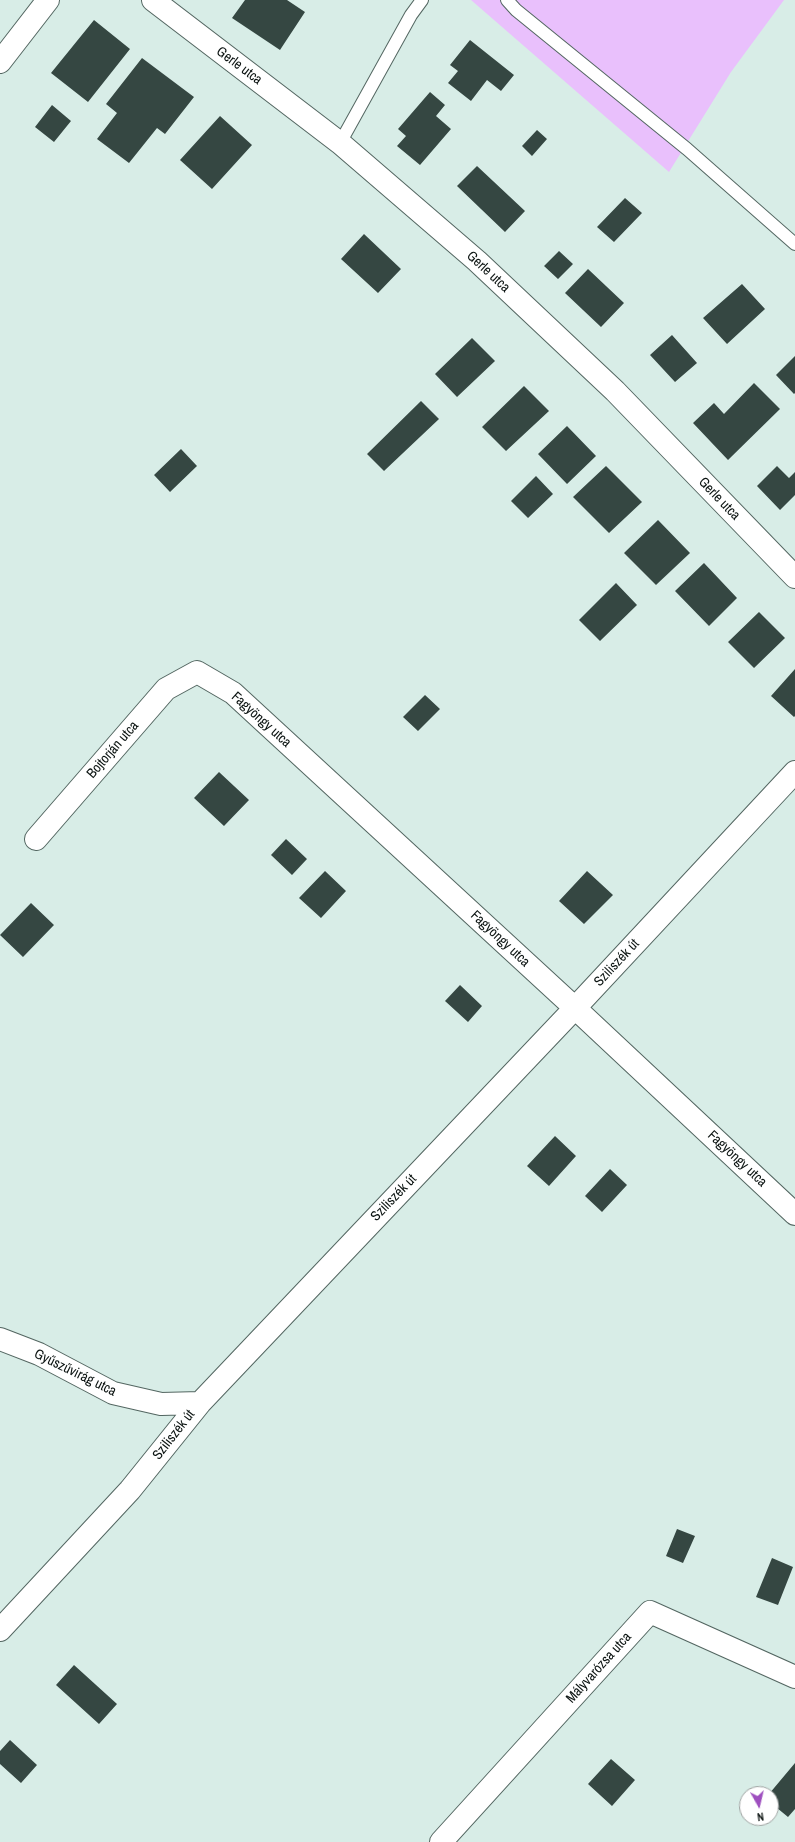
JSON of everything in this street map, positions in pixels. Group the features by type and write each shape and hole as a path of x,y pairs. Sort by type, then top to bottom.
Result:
{"street":[{"path":"0,62 48,0"},
{"name":"Gerle utca","path":"153,0 340,143 477,261 615,391 795,577"},
{"name":"Bojtorján utca","path":"36,839 166,689 198,672"},
{"name":"Fagyöngy utca","path":"198,672 233,693 575,1008 795,1214"},
{"name":"Sziliszék út","path":"0,1630 130,1490 200,1403 575,1008 795,772"},
{"name":"Gyűszűvirág utca","path":"0,1339 39,1354 113,1393 161,1404 200,1403"},
{"name":"Mályvarózsa utca","path":"441,1842 650,1612 795,1677"}],"lane":[{"path":"340,143 411,15 422,0"},
{"path":"507,0 516,10 687,149 795,244"}],"shaded area":[{"path":"471,0 784,0 731,72 669,172"}],"building":[{"path":"245,0 287,0 305,12 280,50 232,18"},
{"path":"94,20 130,49 88,102 51,73"},
{"path":"470,40 514,75 501,91 487,80 471,101 448,83 458,71 450,65"},
{"path":"142,58 194,97 165,134 157,128 129,163 97,139 117,113 106,104"},
{"path":"430,92 445,105 436,116 451,129 420,165 397,146 406,136 398,129"},
{"path":"52,105 71,121 54,142 35,127"},
{"path":"220,116 252,145 212,189 180,160"},
{"path":"537,130 547,139 532,156 522,146"},
{"path":"477,166 525,211 505,232 457,186"},
{"path":"625,198 642,213 614,242 597,227"},
{"path":"364,234 401,269 378,293 341,259"},
{"path":"559,251 573,264 558,279 544,266"},
{"path":"588,269 624,303 601,327 565,293"},
{"path":"742,284 765,309 727,344 703,318"},
{"path":"672,335 697,363 675,382 650,355"},
{"path":"472,338 495,361 457,397 435,374"},
{"path":"795,356 795,393 794,394 776,375"},
{"path":"754,383 780,409 728,460 693,423 714,403 724,414"},
{"path":"524,386 549,411 506,451 482,427"},
{"path":"421,401 439,419 384,471 367,454"},
{"path":"567,426 596,456 567,484 538,454"},
{"path":"181,449 197,466 170,492 154,475"},
{"path":"606,466 642,502 609,533 573,497"},
{"path":"777,466 789,478 795,472 795,495 780,510 757,486"},
{"path":"536,476 553,494 528,518 511,501"},
{"path":"658,520 690,553 656,585 624,553"},
{"path":"704,563 737,598 709,626 675,591"},
{"path":"616,583 637,605 600,641 579,620"},
{"path":"759,612 785,638 754,668 728,642"},
{"path":"795,669 795,716 794,717 771,696"},
{"path":"425,695 440,709 418,731 403,717"},
{"path":"219,772 249,800 224,826 194,798"},
{"path":"286,839 307,859 292,875 271,855"},
{"path":"325,871 346,891 321,918 299,898"},
{"path":"587,871 613,895 584,924 559,901"},
{"path":"31,903 54,925 23,957 0,935"},
{"path":"460,985 482,1006 468,1022 445,1001"},
{"path":"555,1136 576,1156 549,1186 527,1166"},
{"path":"610,1169 627,1185 602,1212 585,1196"},
{"path":"677,1529 695,1536 683,1563 666,1556"},
{"path":"772,1558 793,1567 778,1605 756,1597"},
{"path":"74,1665 117,1704 99,1724 56,1685"},
{"path":"10,1740 37,1765 21,1783 0,1764 0,1751"},
{"path":"611,1759 635,1780 612,1806 588,1784"},
{"path":"795,1763 795,1809 788,1817 779,1810 779,1786 776,1786"}]}
